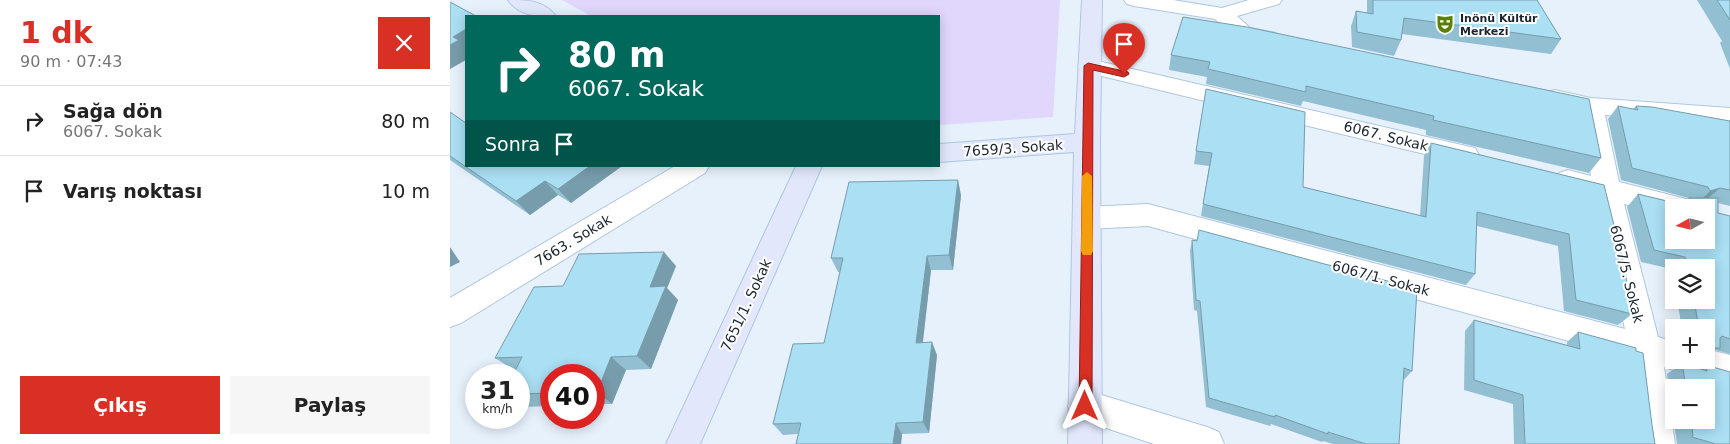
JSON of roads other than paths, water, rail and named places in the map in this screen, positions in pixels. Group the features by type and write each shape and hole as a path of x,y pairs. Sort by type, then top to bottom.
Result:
{"street":[{"path":"518,0 543,15"},
{"path":"1085,444 1088,66 1092,0"},
{"path":"1134,0 1222,14 1272,0"},
{"path":"1222,14 1244,33 1292,43"},
{"name":"6067. Sokak","path":"1088,66 1268,107 1484,160"},
{"path":"1533,94 1591,106 1730,116"},
{"name":"6067/5. Sokak","path":"1591,106 1607,190 1659,352 1658,444"},
{"name":"7659/3. Sokak","path":"940,153 1087,142"},
{"name":"7663. Sokak","path":"450,314 694,167"},
{"name":"7651/1. Sokak","path":"683,444 810,167"},
{"path":"1550,176 1665,204"},
{"name":"6067/1. Sokak","path":"1087,218 1148,215 1659,352"},
{"path":"1715,366 1730,370"},
{"path":"1085,406 1207,444"}],"place":[{"name":"Inönü Kültür Merkezi","path":"1445,24"}]}
